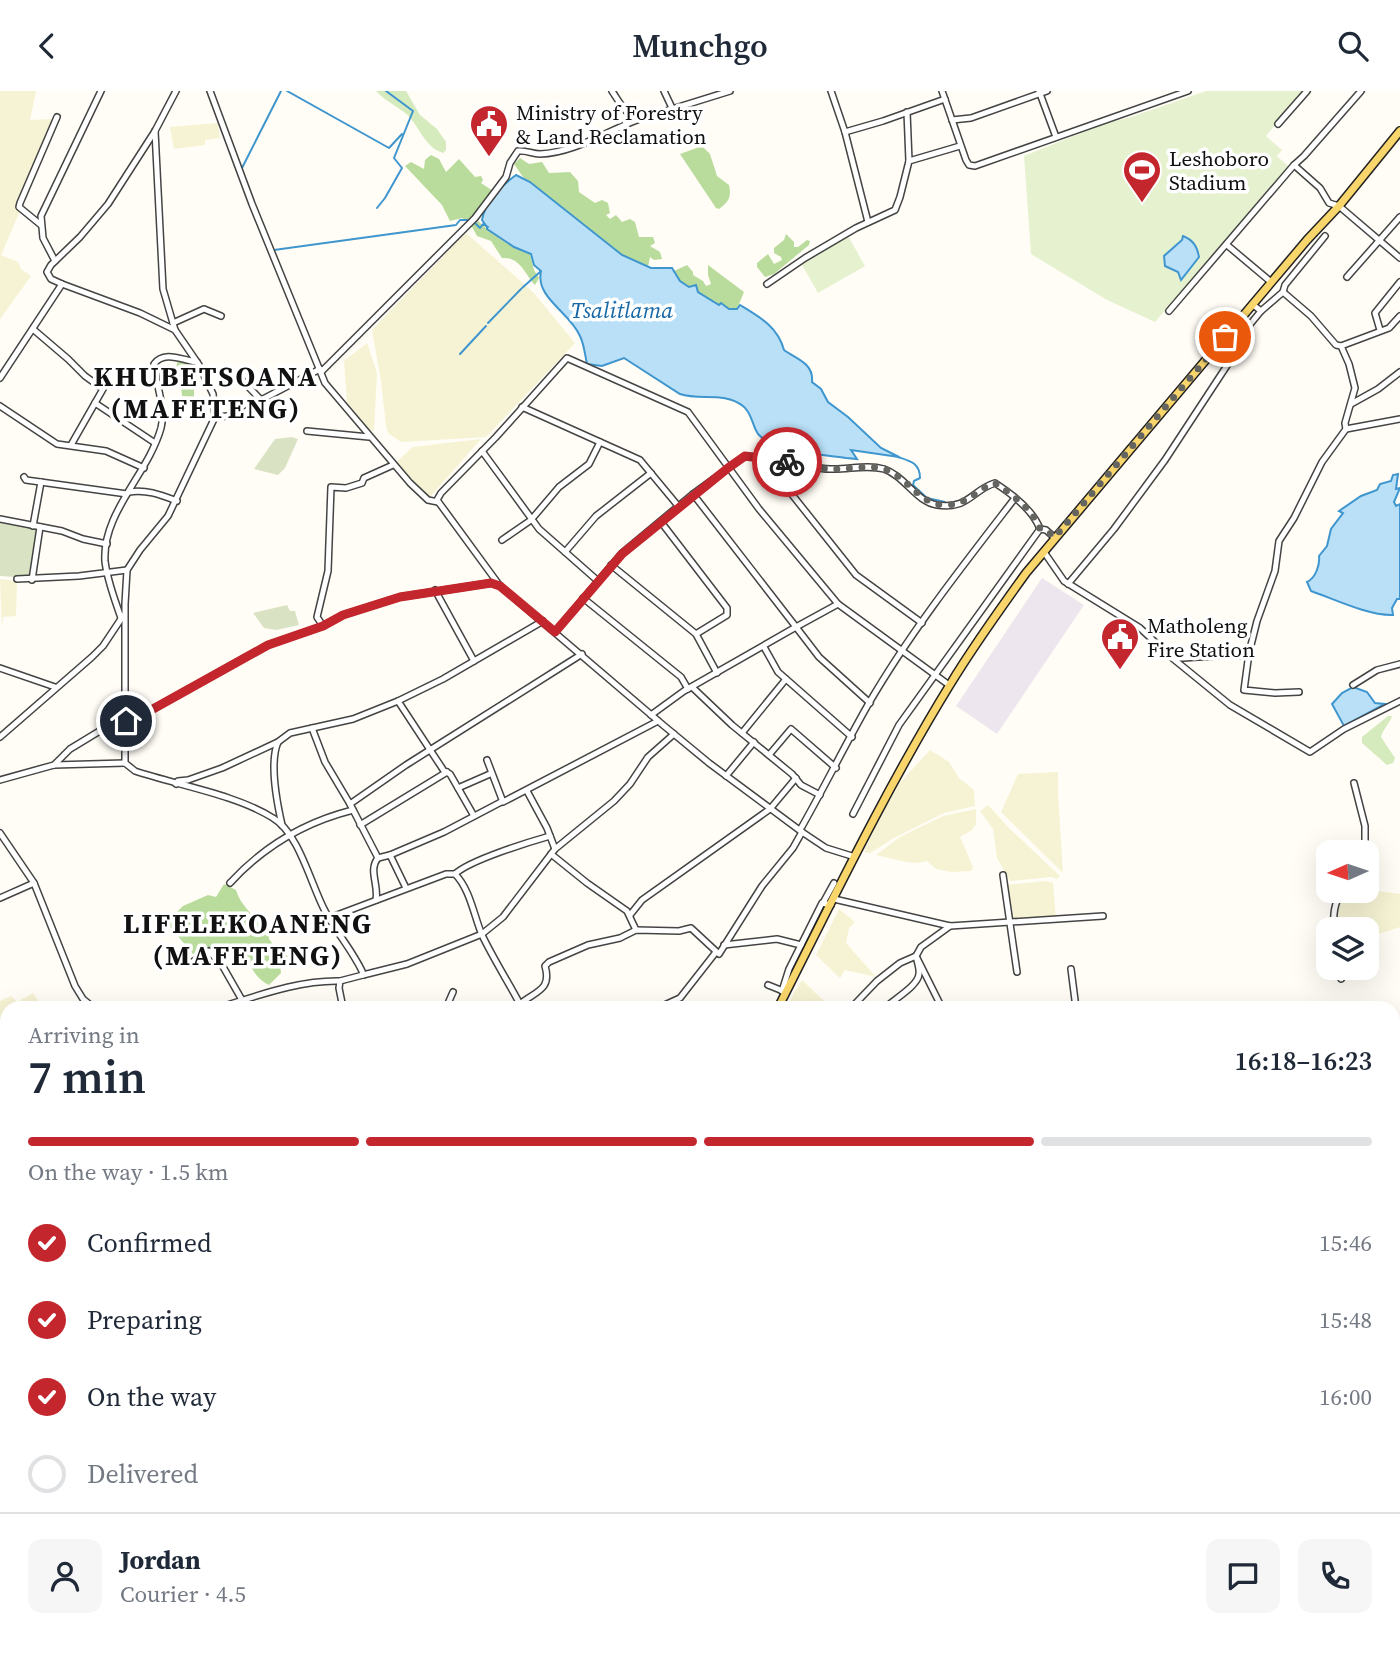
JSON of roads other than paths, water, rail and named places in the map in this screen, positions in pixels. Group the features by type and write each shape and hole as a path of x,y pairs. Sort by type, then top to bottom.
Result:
{"main road":[{"path":"780,1001 829,902 908,757 949,685 998,611 1055,537 1400,131"}],"street":[{"path":"55,261 43,238 41,225 44,208 101,91"},
{"path":"174,326 62,284 51,279 47,272 108,204 155,131 176,91"},
{"path":"210,91 252,204 325,383 354,414 369,437 428,500 438,502 500,586 726,776 825,848 855,857"},
{"path":"612,91 628,114 640,119"},
{"path":"664,91 673,110"},
{"path":"215,417 241,415 261,400 321,370 475,218 506,177 510,163 518,151 538,154 552,152 598,137 640,119 673,110 706,94 730,91"},
{"path":"831,91 845,132 868,222"},
{"path":"942,91 960,146 969,165 975,166 1168,94 1188,91"},
{"path":"952,120 971,118 1047,91"},
{"path":"1278,124 1307,91"},
{"path":"1169,311 1361,91"},
{"path":"1039,92 1056,137"},
{"path":"845,132 945,99"},
{"path":"767,284 805,258 868,222 895,210 909,161 906,113"},
{"path":"41,225 19,207 57,117"},
{"path":"125,763 123,616 127,570 177,501 182,484 215,417 213,394 174,326 163,289 155,131"},
{"path":"909,161 960,146"},
{"path":"1294,165 1320,188 1329,203 1339,206 1400,258"},
{"path":"1347,277 1400,217"},
{"path":"1068,584 1166,460 1248,328 1261,311 1283,292 1285,285 1325,236"},
{"path":"1227,245 1271,282"},
{"path":"1296,252 1306,260"},
{"path":"1380,330 1375,313 1400,282"},
{"path":"0,378 62,284"},
{"path":"1283,292 1311,316 1336,345 1341,346 1389,328 1400,316"},
{"path":"1252,304 1261,311"},
{"path":"174,326 204,309 221,316"},
{"path":"34,330 103,389 71,445"},
{"path":"1341,346 1355,388 1345,423 1346,429"},
{"path":"123,616 108,571 107,544 112,522 144,468 163,418 155,362 165,356 197,362"},
{"path":"438,502 441,493 566,358 688,412 759,509 838,604 949,685"},
{"path":"1351,404 1378,389 1400,372"},
{"path":"228,375 241,379 261,400"},
{"path":"95,403 155,443"},
{"path":"0,406 57,444 106,451 144,468"},
{"path":"522,407 640,460 679,507"},
{"path":"1300,692 1275,694 1244,690 1256,621 1275,571 1279,541 1294,518 1322,462 1346,429 1400,419"},
{"path":"307,431 369,437"},
{"path":"502,540 531,520 559,487 589,464 600,442"},
{"path":"482,451 531,520 598,581"},
{"path":"555,632 622,554 745,456 831,469 872,466 898,476 925,501 936,505 961,504 993,483 1015,498 1036,519 1040,529"},
{"path":"780,461 779,476 782,482 856,575 922,623"},
{"path":"323,626 317,617 328,571 331,487 346,488 362,483 364,478 393,465"},
{"path":"565,552 596,516 651,473"},
{"path":"24,477 26,480 128,493 138,490 177,501"},
{"path":"32,580 41,482"},
{"path":"694,494 819,657 870,703"},
{"path":"678,1001 716,953 719,954 762,886 793,848 870,703 902,652 1015,498"},
{"path":"0,519 107,544"},
{"path":"661,522 727,608 727,615 696,634"},
{"path":"1040,529 1055,537"},
{"path":"853,814 899,725 1040,529"},
{"path":"1044,552 1068,584 1140,628 1230,705 1310,751 1345,729 1400,701"},
{"path":"611,565 696,634 717,673"},
{"path":"17,579 32,580 127,570"},
{"path":"54,765 70,749 126,718 144,714 268,645 386,601 436,590 491,583 500,586"},
{"path":"436,590 474,661"},
{"path":"583,598 681,677 690,688 801,785 820,795"},
{"path":"651,715 690,688 838,604"},
{"path":"0,737 103,646 123,616"},
{"path":"176,784 178,781 222,768 278,742 290,733 354,719 398,701 443,680 543,621"},
{"path":"764,647 778,672 852,737"},
{"path":"1168,652 1183,658 1243,656 1249,653"},
{"path":"230,883 262,852 289,835 352,807 429,750 582,654"},
{"path":"1353,685 1377,670 1400,664"},
{"path":"0,668 55,687"},
{"path":"742,733 786,680"},
{"path":"398,701 474,816"},
{"path":"376,900 378,889 372,869 378,858 444,832 658,721"},
{"path":"312,728 325,762 378,858"},
{"path":"769,755 791,730 836,768"},
{"path":"239,1001 321,981 340,981 407,964 482,935 503,917 553,852 614,801 630,784 648,757 674,733"},
{"path":"278,742 274,773 282,825"},
{"path":"726,776 754,742"},
{"path":"486,760 503,801"},
{"path":"0,779 54,765 125,763 135,771 234,801 274,818 289,835 329,918 363,975"},
{"path":"360,825 447,772"},
{"path":"458,788 491,774"},
{"path":"631,915 642,900 770,809 796,778"},
{"path":"1354,783 1365,826 1365,840"},
{"path":"527,791 550,836 553,852 631,915 636,930"},
{"path":"0,833 34,883 75,986 85,1001"},
{"path":"455,874 463,867 509,851 517,845 550,836"},
{"path":"390,855 406,888"},
{"path":"329,918 448,873 455,874 466,891 482,935 501,974 518,1001"},
{"path":"1003,875 1017,972"},
{"path":"0,898 34,883"},
{"path":"768,985 784,991 789,969 801,944 829,902 834,883"},
{"path":"829,902 950,926 1103,916"},
{"path":"858,1001 877,981 900,963 916,956 921,947 950,926"},
{"path":"527,1001 545,986 548,980 545,966 549,962 587,945 620,939 636,930 679,931 691,928 716,953"},
{"path":"724,945 777,939 801,944"},
{"path":"170,954 189,964 209,951 222,965 242,1000"},
{"path":"892,1001 914,985 920,975 916,956"},
{"path":"916,956 938,1001"},
{"path":"1071,969 1075,1001"},
{"path":"340,981 342,1001"},
{"path":"449,1001 453,992"},
{"path":"673,1001 680,998"}],"water":[{"name":"Tsalitlama","path":"516,175 530,182 622,255 651,268 672,268 680,281 689,287 696,285 698,292 719,305 721,303 729,309 737,309 740,305 761,318 773,329 784,350 807,366 812,382 821,389 828,402 881,448 899,457 851,450 857,459 787,449 758,434 748,412 736,401 680,394 624,358 602,366 587,364 580,336 543,289 541,271 534,265 531,254 514,247 487,229 482,220 486,207 495,195"},
{"path":"1183,236 1194,244 1199,257 1181,280 1178,272 1165,266 1164,256"},
{"path":"1398,474 1396,489 1400,488 1394,502 1396,506 1400,504 1400,599 1397,599 1392,608 1393,615 1363,610 1311,591 1307,582 1315,574 1319,556 1327,546 1331,529 1343,513 1339,511 1361,496 1377,490 1380,484 1391,481 1393,475"},
{"path":"1353,687 1367,692 1375,703 1385,704 1344,726 1332,704 1342,693"}],"waterway":[{"path":"242,168 281,91"},
{"path":"287,91 389,148 402,134"},
{"path":"377,208 402,168 394,158 413,111 386,91"},
{"path":"274,250 456,225 460,220 468,220"},
{"path":"475,223 480,228 483,224 488,227"},
{"path":"522,288 541,271"},
{"path":"488,323 521,289"},
{"path":"460,354 486,326"},
{"path":"898,457 910,461 918,469 920,478 914,481 913,485 927,498 945,502"}],"place":[{"name":"Ministry of Forestry & Land Reclamation","path":"489,158"},
{"name":"Leshoboro Stadium","path":"1142,204"},
{"name":"Matholeng Fire Station","path":"1120,671"}],"district":[{"name":"KHUBETSOANA (MAFETENG)","path":"206,392"},
{"name":"LIFELEKOANENG (MAFETENG)","path":"248,939"}]}
